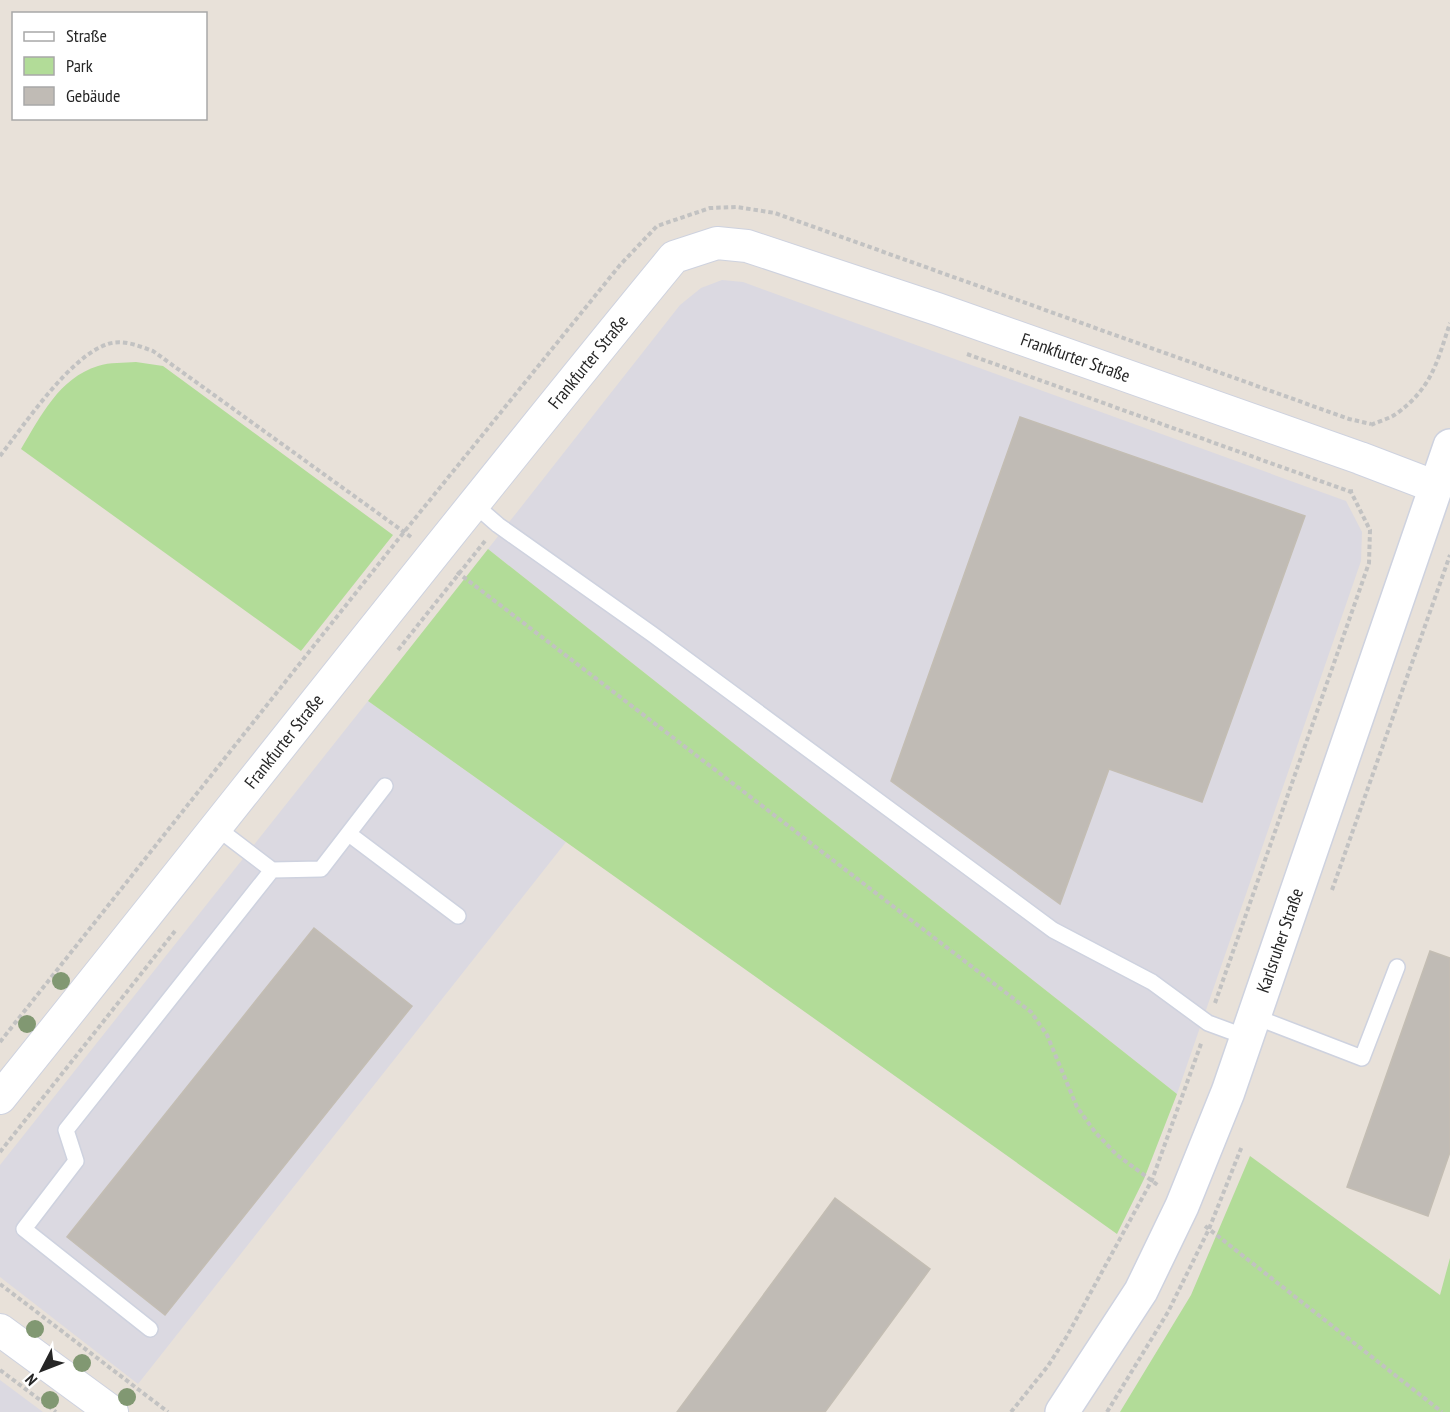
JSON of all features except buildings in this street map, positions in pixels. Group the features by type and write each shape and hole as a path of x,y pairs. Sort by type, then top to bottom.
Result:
{"street":[{"name":"Frankfurter Straße","path":"0,1098 674,257 717,243 747,246 915,302 1360,458 1436,487"},
{"name":"Karlsruher Straße","path":"1062,1412 1142,1291 1182,1206 1228,1092 1450,446"},
{"path":"0,1330 111,1412"}],"lane":[{"path":"475,505 498,525 652,634 1053,930 1152,982 1208,1023 1249,1027 1362,1058 1397,967"},
{"path":"218,828 272,870 321,869 385,786"},
{"path":"349,834 458,916"},
{"path":"150,1329 24,1229 76,1161 66,1130 272,870"}],"path":[{"path":"0,1042 404,532 628,257 657,226 710,208 738,207 775,213 1326,411 1371,424 1394,415 1419,396 1434,372 1450,323"},
{"path":"0,456 57,384 81,359 108,344 127,343 153,351 434,554 1031,1012 1047,1035 1077,1107 1117,1155 1152,1180 1442,1412"},
{"path":"1011,1412 1048,1366 1067,1336 1152,1180 1369,563 1370,530 1351,492 1371,424"},
{"path":"0,1284 168,1412"},
{"path":"0,1370 56,1412"}],"shaded area":[{"path":"722,280 743,282 1346,501 1362,532 1361,561 1177,1094 488,549 680,305 701,288"},
{"path":"368,701 566,842 138,1384 0,1277 0,1165"},
{"path":"0,1380 43,1412 0,1412"}],"green space":[{"path":"136,362 163,366 393,535 301,651 21,449 52,400 72,379 103,365"},
{"path":"488,549 1177,1094 1144,1179 1117,1234 368,701"},
{"path":"1250,1156 1440,1295 1450,1258 1450,1412 1120,1412 1191,1295"}]}
